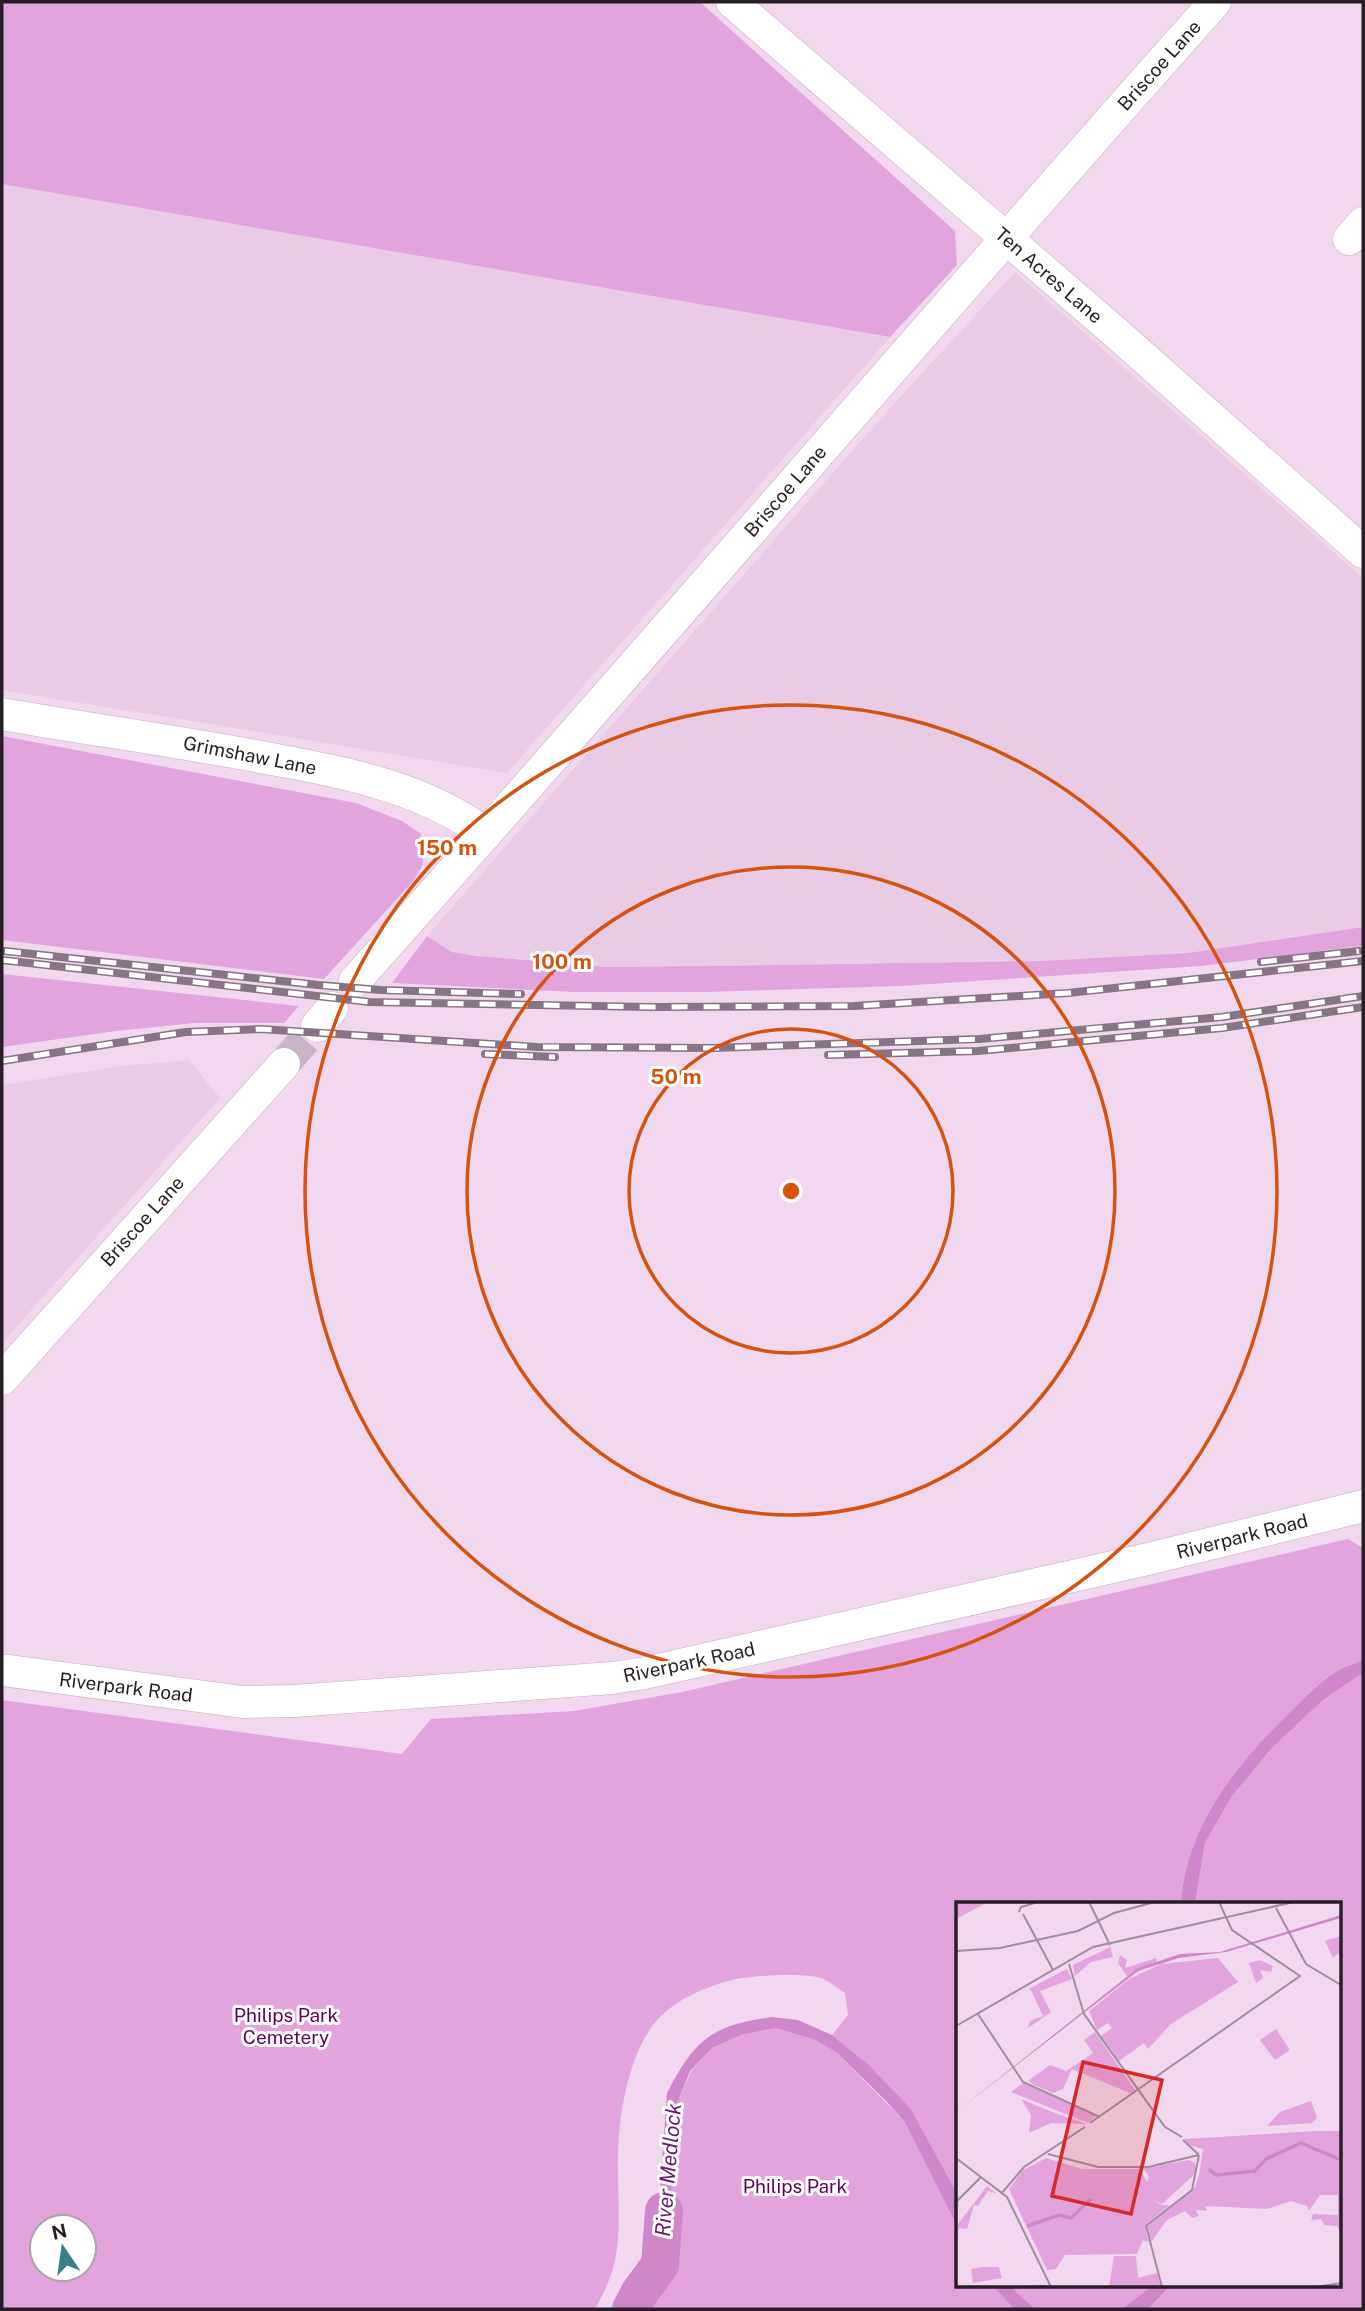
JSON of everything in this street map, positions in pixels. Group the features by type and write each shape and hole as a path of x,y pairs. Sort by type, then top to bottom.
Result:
{"street":[{"name":"Ten Acres Lane","path":"732,2 1005,237 1363,552"},
{"name":"Briscoe Lane","path":"355,981 1005,237 1215,2"},
{"name":"Grimshaw Lane","path":"2,714 340,772 411,792 443,807 486,834"},
{"name":"Briscoe Lane","path":"2,1379 284,1063"},
{"name":"Riverpark Road","path":"2,1670 243,1702 295,1701 612,1678 645,1673 1135,1562 1363,1506"}],"shaded area":[{"path":"2,184 890,337 507,773 2,690"},
{"path":"1015,272 1363,578 1363,927 1188,953 1042,961 713,966 607,967 477,956 452,952 427,936 881,418"},
{"path":"189,1060 220,1098 2,1343 2,1085 121,1066"}],"green space":[{"path":"2,2 700,2 955,231 957,265 890,337 2,184"},
{"path":"2,736 356,803 402,821 421,834 423,864 414,880 324,979 2,940"},
{"path":"1363,927 1363,946 1201,966 900,986 705,992 574,992 392,983 427,936 452,952 477,956 607,967 713,966 1042,961 1188,953"},
{"path":"2,974 299,1006 284,1023 195,1023 2,1047"},
{"name":"Philips Park Cemetery","path":"1348,1539 1363,1548 1363,1660 1337,1671 1315,1688 1248,1756 1231,1778 1216,1800 1192,1849 1181,1902 956,1902 956,2191 911,2109 869,2065 832,2035 848,2015 845,1993 818,1977 748,1977 693,1994 662,2015 642,2043 628,2080 621,2119 615,2260 595,2309 2,2309 2,1700 402,1754 431,1719 574,1711 682,1692"},
{"path":"1363,1673 1363,2309 1148,2309 1170,2286 1340,2286 1340,1902 1195,1902 1205,1843 1232,1796 1271,1749 1323,1700"},
{"name":"Philips Park","path":"776,2028 815,2040 836,2052 904,2121 956,2224 956,2286 993,2286 1014,2309 636,2309 643,2293 667,2265 677,2104 691,2071 712,2048 741,2035"},
{"path":"1010,2286 1152,2286 1122,2309 1035,2309"}],"water":[{"path":"1363,1660 1363,1673 1323,1700 1271,1749 1232,1796 1205,1843 1195,1902 1181,1902 1192,1849 1216,1800 1248,1756 1315,1688 1337,1671"},
{"path":"772,2017 798,2020 832,2035 869,2065 911,2109 956,2191 956,2224 904,2121 886,2101 836,2052 815,2040 776,2028 741,2035 712,2048 690,2071 677,2104 667,2265 655,2259 667,2093 697,2047 720,2030 751,2020"},
{"path":"993,2286 1010,2286 1035,2309 1014,2309"},
{"path":"1152,2286 1170,2286 1148,2309 1122,2309"}],"waterway":[{"name":"River Medlock","path":"631,2309 660,2265 664,2211"}],"tunnel":[{"path":"284,1064 317,1026"}],"railway":[{"path":"5,951 318,985 381,990 521,994"},
{"path":"1261,962 1359,951"},
{"path":"2,960 369,1002 650,1007 854,1006 1068,993 1363,961"},
{"path":"2,1061 186,1032 261,1029 537,1047 714,1048 979,1039 1222,1017 1363,996"},
{"path":"828,1055 978,1051 1222,1028 1363,1007"},
{"path":"485,1054 555,1057"}]}
